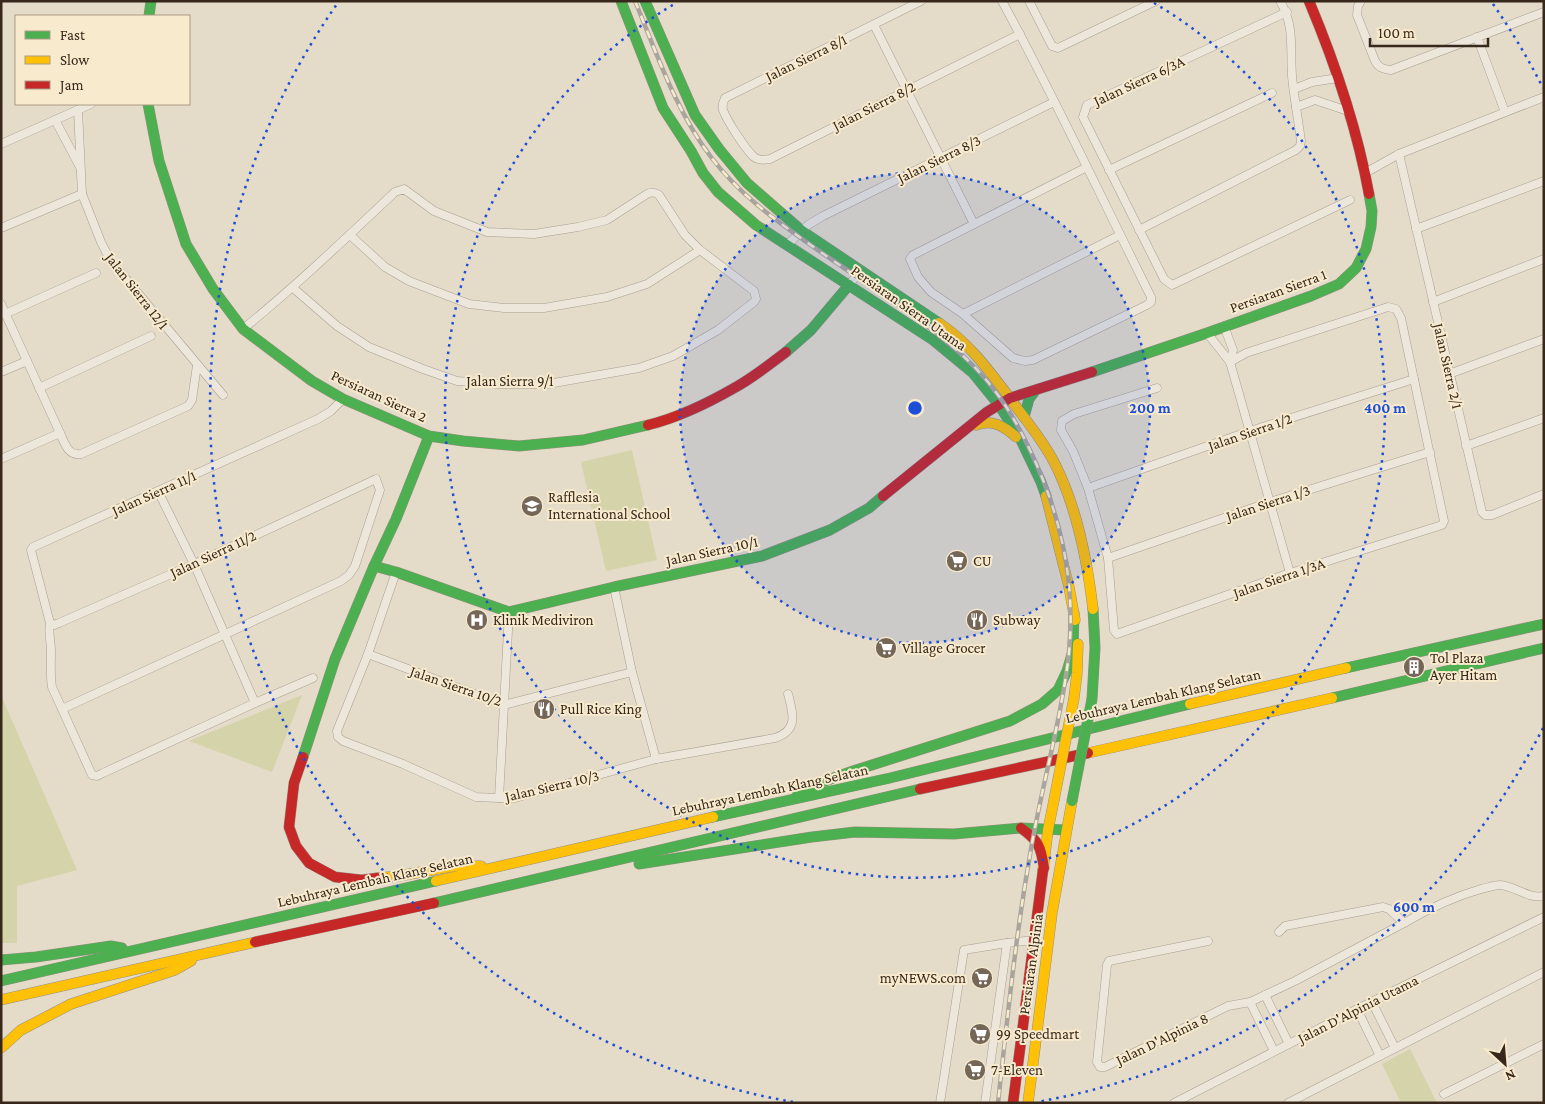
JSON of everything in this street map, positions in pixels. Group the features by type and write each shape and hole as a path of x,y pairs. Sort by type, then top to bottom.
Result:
{"main road":[{"path":"149,15 151,1"},
{"name":"Persiaran Sierra Utama","path":"621,1 663,108 703,173 718,192 756,225 933,340 973,372 999,405 1022,443 1048,500 1074,613 1078,652 1074,698 1054,800"},
{"name":"Persiaran Sierra Utama","path":"645,1 696,115 718,149 747,183 802,231 945,327 966,344 1002,386 1050,455 1058,471 1078,530 1087,572 1095,630 1092,699 1072,800"},
{"name":"Persiaran Sierra 1","path":"999,405 1010,398 1207,333 1311,296 1339,284 1356,268 1366,248 1371,227 1372,211 1365,173 1348,111 1329,49 1309,1"},
{"name":"Persiaran Sierra 2","path":"148,105 159,161 174,213 186,244 213,289 243,330 312,381 343,399 428,436 519,446 583,440 657,423 692,409 736,387 786,352 811,330 849,285"},
{"path":"1024,417 1029,400 1035,391"},
{"name":"Jalan Sierra 10/1","path":"509,612 614,587 762,556 830,530 869,508 987,412 999,405"},
{"path":"968,429 988,421 999,423 1022,443"},
{"path":"428,436 396,519 335,659 294,783 289,827 296,846 309,863 335,877 362,880 399,876 455,866 502,866"},
{"path":"374,566 509,612"},
{"path":"747,809 852,771 1010,721 1042,704 1058,690 1067,671 1073,651 1074,613"},
{"name":"Lebuhraya Lembah Klang Selatan","path":"1,981 747,809 890,778 1412,652 1544,624"},
{"name":"Lebuhraya Lembah Klang Selatan","path":"1,1000 447,900 803,818 940,784 1355,694 1544,648"},
{"name":"Persiaran Alpinia","path":"1013,1103 1048,830 1054,800"},
{"name":"Persiaran Alpinia","path":"1028,1103 1048,940 1072,800"},
{"path":"1021,828 1037,839 1044,868"},
{"path":"447,900 645,863 855,832 954,834 1021,828 1066,830"},
{"path":"1,960 111,946 131,950"},
{"path":"1,1048 20,1030 71,1004 175,970 204,953"}],"street":[{"name":"Jalan Sierra 8/1","path":"736,133 723,110 725,98 921,1"},
{"path":"1002,1 1087,167 1151,298 1151,302 1147,305 1033,360 1025,361 1013,358 963,314 931,292 918,278 910,259 913,254 1087,167"},
{"path":"1029,1 1052,46 1058,48 1156,1"},
{"path":"1139,230 1296,150 1300,146 1301,141 1292,75 1292,32 1287,12 1280,1"},
{"path":"1361,1 1357,14 1378,66 1391,70 1544,12"},
{"name":"Jalan Sierra 6/3A","path":"1287,12 1087,105 1083,117 1164,280 1172,285 1350,200"},
{"path":"874,24 974,224"},
{"name":"Jalan Sierra 8/2","path":"736,133 754,157 764,160 770,159 1020,34"},
{"path":"1477,37 1505,112"},
{"path":"1294,89 1312,82 1338,78"},
{"path":"1109,170 1272,93"},
{"path":"1365,173 1399,154 1544,97"},
{"path":"1296,107 1315,100 1348,111"},
{"name":"Jalan Sierra 8/3","path":"787,245 808,225 823,216 1054,102"},
{"path":"1,144 89,105"},
{"name":"Jalan Sierra 12/1","path":"78,110 82,194 110,260 223,395"},
{"path":"55,120 82,171"},
{"name":"Jalan Sierra 2/1","path":"1399,154 1482,512 1485,515 1492,515 1544,494"},
{"path":"1416,229 1544,181"},
{"path":"243,330 270,308 399,189 408,190 434,211 487,232 534,234 607,220 652,192 656,192 685,235 700,250 647,284 607,297 544,308 504,308 469,304 408,281 386,267 350,235"},
{"path":"1,228 82,194"},
{"path":"963,314 1120,235"},
{"name":"Jalan Sierra 9/1","path":"292,287 337,326 369,347 423,369 457,381 499,384 548,384 639,368 673,356 718,330 754,302 756,299 754,291 700,250"},
{"path":"1433,302 1544,259"},
{"name":"Persiaran Sierra 2","path":"849,285 861,270"},
{"path":"5,314 96,273"},
{"path":"1,304 69,452 75,454 81,454 188,406 192,400 197,365"},
{"path":"1230,362 1246,354 1388,307 1396,309 1401,318 1430,452"},
{"path":"1224,326 1233,350 1230,362"},
{"path":"1207,333 1230,362 1290,573"},
{"path":"39,388 151,336"},
{"path":"1450,374 1544,339"},
{"path":"1,372 27,361"},
{"name":"Jalan Sierra 1/2","path":"1088,488 1250,431 1414,379"},
{"path":"1108,558 1088,488 1073,451 1061,430 1062,421 1074,414 1157,388"},
{"name":"Jalan Sierra 11/1","path":"50,623 31,554 33,547 318,419 331,411 343,399"},
{"path":"1466,446 1544,418"},
{"path":"1,459 60,433"},
{"name":"Jalan Sierra 1/3","path":"1108,558 1270,502 1430,452"},
{"name":"Jalan Sierra 1/3A","path":"1108,558 1114,630 1117,634 1290,573 1442,525 1444,521 1430,452"},
{"name":"Jalan Sierra 11/2","path":"50,623 58,624 194,564 376,479 380,490 355,566 349,575 341,581 226,635"},
{"path":"158,491 194,564 255,703"},
{"path":"368,654 396,572"},
{"path":"614,587 632,672 656,759"},
{"path":"499,798 509,612"},
{"path":"50,623 48,630 51,650 50,675 52,687 92,775 97,776 314,678"},
{"path":"62,709 226,635"},
{"name":"Jalan Sierra 10/2","path":"368,654 504,705 632,672"},
{"name":"Jalan Sierra 10/3","path":"368,654 337,730 338,737 476,797 515,798 656,759 775,738 784,735 790,728 793,720 788,694"},
{"path":"1274,1051 1250,1002 1295,981 1428,909 1453,898 1500,885 1536,897 1544,896"},
{"path":"1279,932 1285,926 1383,907 1404,923"},
{"name":"Jalan D'Alpinia Utama","path":"1174,1103 1357,1009 1544,917"},
{"path":"940,1103 964,950 1007,942 1034,940"},
{"name":"Jalan D'Alpinia 8","path":"1208,941 1110,961 1106,965 1097,1062 1100,1067 1105,1068 1228,1006 1250,1002"},
{"path":"985,1103 1007,942"},
{"path":"1288,1103 1544,972"},
{"path":"1265,995 1289,1044"},
{"path":"1372,1002 1395,1048"},
{"path":"1357,1009 1380,1056"},
{"path":"1366,1026 1380,1019"},
{"path":"1444,1094 1544,1044"}],"shaded area":[{"path":"632,450 657,560 606,571 581,462"},
{"path":"1,695 77,870 17,886 17,943 1,943"},
{"path":"302,695 272,772 189,741"},
{"path":"1410,1049 1437,1103 1401,1103 1382,1064"}],"railway":[{"path":"635,1 677,101 687,121 711,157 735,185 777,220 927,326 970,362 1003,402 1021,432 1040,472 1049,497 1057,522 1068,573 1071,626 1069,653 1061,705 1024,891 998,1103"}],"traffic: fast":[{"path":"149,15 151,1"},
{"path":"621,1 663,108 703,173 718,192 756,225 933,340 973,373 999,405 1020,438 1046,496"},
{"path":"645,1 695,115 719,149 747,183 802,231 939,323"},
{"path":"148,105 159,161 186,244 213,289 243,329 312,381 343,399 429,436 463,441 519,446 583,440 648,425"},
{"path":"1092,372 1311,296 1339,284 1356,268 1366,249 1371,227 1372,211 1369,194"},
{"path":"786,352 811,330 849,285"},
{"path":"1024,417 1029,399 1035,391"},
{"path":"303,757 335,659 396,519 429,436"},
{"path":"374,566 509,612 614,587 762,556 830,530 869,508 883,496"},
{"path":"1092,699 1095,648 1093,609"},
{"path":"797,791 853,771 1010,721 1042,704 1058,690 1067,671 1073,651 1074,613"},
{"path":"1346,668 1544,624"},
{"path":"1332,698 1544,648"},
{"path":"1072,801 1092,699"},
{"path":"713,817 890,778 1190,704"},
{"path":"434,903 920,789"},
{"path":"639,864 855,832 954,834 1021,828 1065,830"},
{"path":"1,981 436,881"},
{"path":"1,960 111,946 122,948"}],"traffic: slow":[{"path":"939,323 968,347 985,366 1033,429 1054,462 1075,515 1088,571 1093,609"},
{"path":"976,425 993,423 1016,437"},
{"path":"1046,496 1069,587 1075,620"},
{"path":"1074,698 1078,644"},
{"path":"1190,704 1346,668"},
{"path":"1054,800 1074,698"},
{"path":"1088,753 1332,698"},
{"path":"1043,870 1054,800"},
{"path":"1028,1103 1052,913 1072,801"},
{"path":"436,881 713,817"},
{"path":"377,878 455,866 481,866"},
{"path":"1,1000 255,942"},
{"path":"1,1048 21,1030 71,1004 175,970 191,961"}],"traffic: jam":[{"path":"1309,1 1328,48 1344,96 1369,194"},
{"path":"648,425 682,414 736,387 786,352"},
{"path":"883,496 987,412 1010,398 1092,372"},
{"path":"920,789 1088,753"},
{"path":"303,757 294,783 289,827 296,846 309,863 335,877 362,880 377,878"},
{"path":"1021,828 1038,845 1044,868"},
{"path":"1013,1103 1043,870"},
{"path":"255,942 434,903"}],"place":[{"name":"Rafflesia International School","path":"532,506"},
{"name":"CU","path":"957,561"},
{"name":"Klinik Mediviron","path":"477,620"},
{"name":"Subway","path":"977,620"},
{"name":"Village Grocer","path":"886,648"},
{"name":"Tol Plaza Ayer Hitam","path":"1414,667"},
{"name":"Pull Rice King","path":"544,709"},
{"name":"myNEWS.com","path":"982,978"},
{"name":"99 Speedmart","path":"980,1034"},
{"name":"7-Eleven","path":"975,1070"}]}
